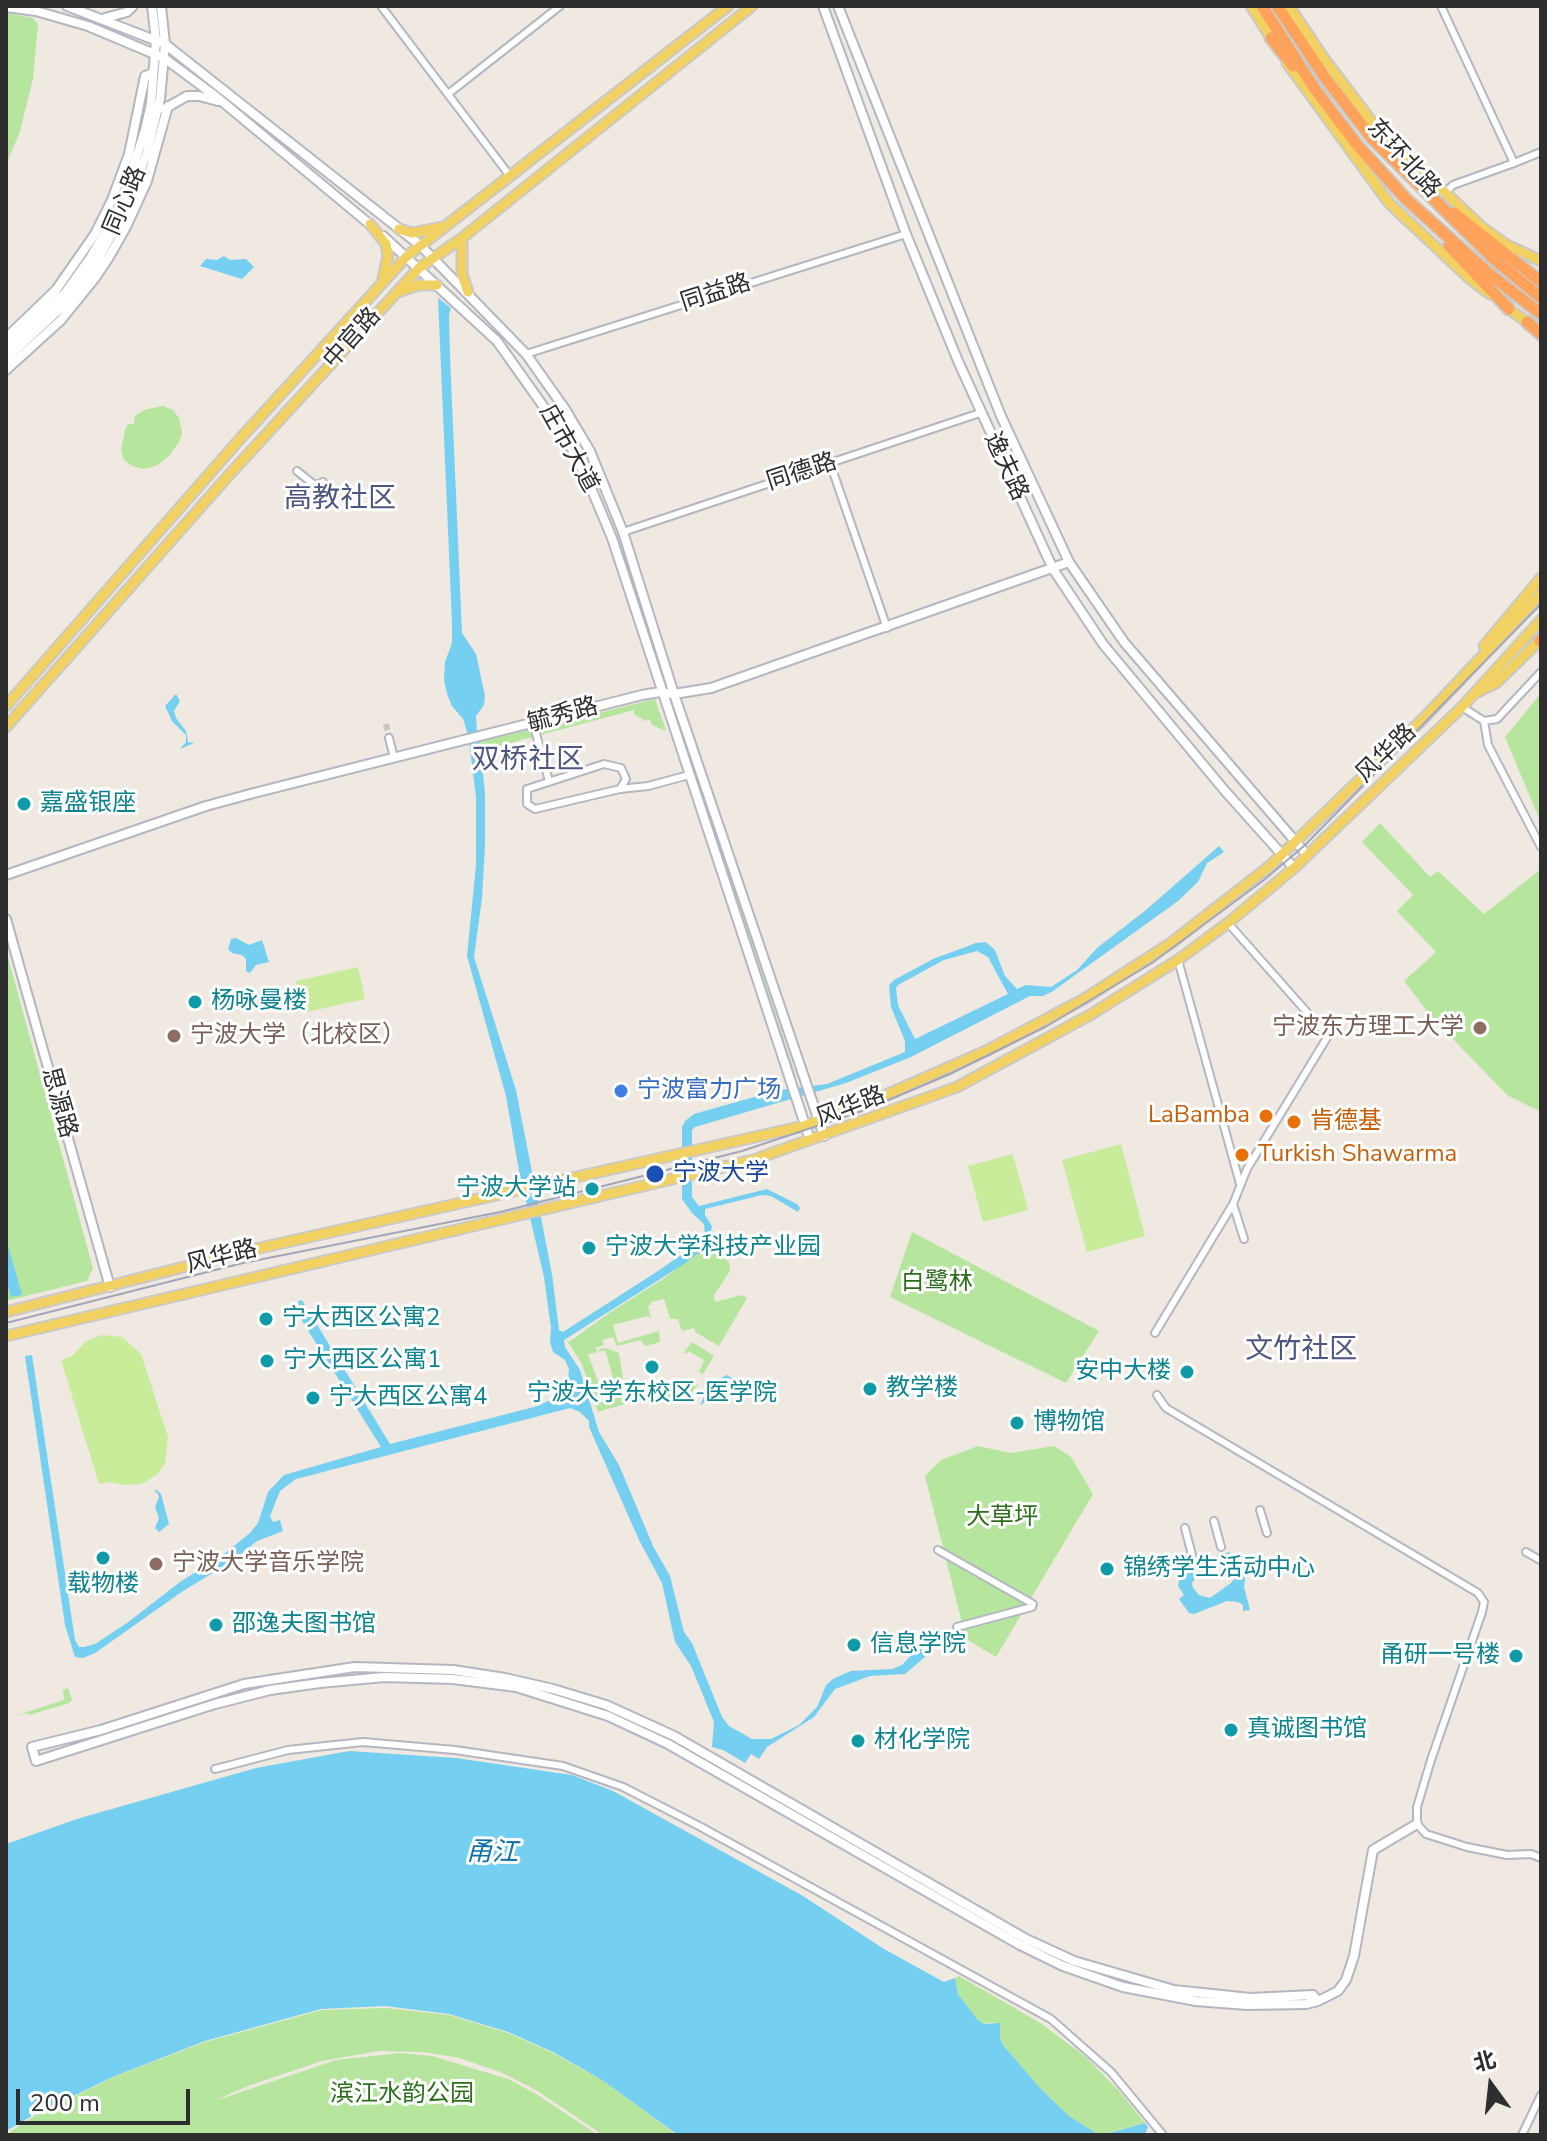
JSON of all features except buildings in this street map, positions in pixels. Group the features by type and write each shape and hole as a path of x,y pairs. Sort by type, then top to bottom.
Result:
{"highway":[{"name":"东环北路","path":"1262,6 1358,146 1417,209 1487,272 1540,314"},
{"name":"东环北路","path":"1277,6 1371,137 1493,258 1541,298"},
{"path":"1288,6 1352,113"},
{"path":"1271,38 1333,112"},
{"path":"1420,188 1541,282"},
{"path":"1417,209 1509,309"},
{"path":"1527,322 1540,333"}],"main road":[{"name":"中官路","path":"8,703 239,440 406,257 728,6"},
{"name":"中官路","path":"6,727 229,475 419,268 462,238 752,6"},
{"path":"1251,6 1300,85 1389,203 1469,278 1527,322"},
{"path":"1288,6 1378,130 1483,228 1507,245 1541,261"},
{"path":"370,224 386,244 388,256 380,285"},
{"path":"399,229 412,233 446,226"},
{"path":"462,238 462,274 468,292"},
{"path":"395,293 418,285 437,285"},
{"path":"1454,686 1541,578"},
{"name":"风华路","path":"6,1312 251,1250 803,1121 879,1098 988,1050 1084,999 1171,943 1282,855 1454,686 1541,594"},
{"name":"风华路","path":"6,1336 386,1244 753,1160 957,1087 1090,1015 1178,960 1228,923 1294,868 1462,707 1541,620"},
{"path":"1470,697 1496,683 1541,640"}],"street":[{"name":"庄市大道","path":"67,6 160,42 421,246 526,354 565,409 590,451 623,532 674,694 824,1136"},
{"path":"99,18 113,18 133,6"},
{"name":"同心路","path":"6,359 67,302 95,265 129,203 155,123 164,58 152,6"},
{"name":"同心路","path":"6,348 65,293 112,221 127,187 145,130 154,53 160,42 161,6"},
{"path":"381,6 510,176"},
{"path":"448,94 560,6"},
{"name":"逸夫路","path":"838,6 1001,416 1069,562 1124,642 1307,855"},
{"path":"1441,6 1514,163"},
{"name":"庄市大道","path":"6,7 68,19 154,53 225,103 370,224 497,341 568,441 612,538 660,692 810,1140"},
{"name":"逸夫路","path":"822,9 906,234 980,413 1053,569 1103,644 1225,791 1294,868"},
{"path":"6,338 56,290 95,234 129,154 145,76 153,73"},
{"path":"155,123 168,106 187,96 225,103"},
{"path":"6,370 61,320 109,257 147,181 168,106"},
{"path":"1444,194 1453,185 1541,152"},
{"name":"同益路","path":"526,354 906,234"},
{"name":"同德路","path":"623,532 980,413"},
{"path":"830,463 887,628"},
{"path":"297,471 312,483 317,485 323,482"},
{"name":"毓秀路","path":"6,875 206,806 660,692 674,694 711,688 1069,562"},
{"path":"1462,707 1484,721 1497,719 1541,672"},
{"path":"1484,721 1488,745 1541,847"},
{"path":"533,723 549,781"},
{"path":"389,738 394,758"},
{"path":"620,789 626,779 621,768 604,764 527,789 527,804 535,809 689,775"},
{"name":"思源路","path":"6,919 110,1287"},
{"path":"1155,1333 1233,1204 1247,1169 1328,1036 1228,923"},
{"path":"1178,960 1240,1185"},
{"path":"1233,1204 1244,1239"},
{"path":"1157,1395 1166,1408 1478,1593 1484,1602 1482,1612 1431,1760 1417,1807 1417,1824 1426,1834 1467,1847 1507,1855 1531,1854 1541,1858"},
{"path":"1260,1510 1267,1533"},
{"path":"1214,1521 1221,1547"},
{"path":"1185,1528 1192,1555"},
{"path":"938,1550 1032,1606 957,1627"},
{"path":"1526,1552 1540,1560"},
{"path":"1318,2001 1313,1995 1250,1998 1174,1990 1074,1961 1012,1931 674,1736 606,1705 505,1678 453,1670 355,1667 244,1684 101,1730 32,1747 36,1761 215,1704 270,1690 320,1683 384,1677 516,1687 608,1716 668,1744 1020,1945 1063,1966 1123,1987 1196,2001 1247,2005 1306,2004 1318,2001 1338,1991 1346,1980 1354,1956 1373,1850 1417,1824"},
{"path":"215,1769 288,1750 363,1742 455,1750 563,1766 623,1787 688,1819 1051,2019 1111,2072 1163,2135"},
{"path":"1522,2135 1541,2095"}],"green space":[{"path":"6,13 33,18 38,24 33,79 20,131 6,165"},
{"path":"163,406 173,410 179,418 180,440 170,455 156,466 143,469 132,466 124,460 121,450 128,424 134,424 135,416 144,410"},
{"path":"1541,693 1541,823 1505,737"},
{"path":"655,699 676,759 666,731 652,725 650,719 645,721 634,714 634,710 480,751 479,742"},
{"path":"673,701 796,1076 794,1077 671,703"},
{"path":"1380,823 1430,877 1438,871 1484,914 1541,869 1541,1112 1507,1095 1430,1015 1404,981 1436,952 1397,911 1413,895 1362,842"},
{"path":"6,950 93,1268 87,1281 6,1301"},
{"path":"358,967 365,999 303,1013 296,981"},
{"path":"1121,1144 1145,1236 1087,1252 1062,1160"},
{"path":"1013,1154 1028,1210 983,1222 968,1166"},
{"name":"白鹭林","path":"912,1232 1099,1331 1066,1383 890,1297"},
{"path":"710,1244 729,1262 730,1271 714,1295 715,1302 742,1295 747,1298 719,1346 695,1332 694,1328 682,1331 678,1319 670,1319 664,1299 651,1302 648,1306 651,1320 648,1316 613,1325 618,1343 659,1331 660,1342 645,1346 640,1340 617,1346 613,1337 602,1340 604,1345 595,1348 598,1352 588,1354 602,1392 597,1392 601,1402 620,1396 626,1387 630,1394 641,1391 645,1398 598,1412 582,1364 565,1338 569,1342"},
{"path":"102,1335 122,1337 141,1354 168,1437 165,1464 157,1475 141,1484 99,1484 61,1360 72,1356 86,1341"},
{"path":"692,1342 714,1356 703,1374 694,1369 700,1371 704,1360 688,1351 686,1354 684,1352"},
{"path":"606,1348 619,1353 623,1379 614,1381 606,1353 604,1350 599,1352 599,1349"},
{"path":"689,1379 698,1385 690,1394 653,1405 650,1403 648,1396 659,1395 659,1392 664,1394 666,1390 667,1393 672,1389 675,1391 676,1382"},
{"name":"大草坪","path":"978,1446 1011,1453 1054,1446 1071,1457 1093,1494 996,1657 966,1639 925,1476 941,1460"},
{"path":"68,1688 72,1700 69,1703 12,1717 64,1700 63,1690"},
{"path":"959,1976 1039,2022 1086,2057 1145,2123 1099,2135 1069,2116 1003,2045 993,2022 984,2024 977,2019 958,1994 955,1978"},
{"name":"滨江水韵公园","path":"386,2008 449,2015 508,2033 602,2080 677,2135 603,2135 536,2090 500,2072 459,2058 423,2052 379,2051 322,2061 214,2101 336,2060 401,2053 432,2056 508,2079 598,2135 6,2135 31,2118 116,2076 205,2042 322,2010"}],"water":[{"path":"224,256 230,260 246,259 254,267 242,279 200,266 206,259 217,260"},
{"path":"438,298 451,308 450,356 462,633 476,654 485,696 484,705 476,716 477,732 468,735 463,719 452,706 444,680 445,662 452,643 452,623"},
{"path":"176,694 180,701 174,711 176,718 186,731 188,742 194,743 180,749 186,742 186,735 172,721 165,706"},
{"path":"479,738 485,793 482,898 474,957 516,1090 552,1274 559,1330 563,1332 661,1269 705,1236 704,1224 682,1199 682,1127 694,1114 779,1090 827,1084 905,1052 905,1041 891,1007 889,985 933,959 976,943 986,942 995,950 1005,976 1017,989 1026,985 1051,987 1077,970 1097,948 1219,846 1224,852 1207,863 1198,882 1178,901 1053,991 1043,996 1030,996 911,1057 846,1083 695,1127 692,1130 692,1197 699,1206 767,1189 797,1204 800,1208 798,1212 771,1196 762,1195 705,1209 712,1226 708,1246 564,1340 565,1347 580,1370 599,1432 619,1465 653,1546 670,1576 684,1632 692,1643 722,1717 729,1726 752,1739 771,1739 799,1725 817,1707 826,1685 833,1679 851,1671 892,1669 902,1665 917,1649 926,1649 925,1657 905,1674 870,1676 835,1689 814,1717 767,1747 759,1759 751,1754 745,1763 712,1747 714,1722 691,1666 675,1642 662,1583 639,1540 589,1421 570,1408 296,1479 280,1491 270,1516 273,1522 280,1520 283,1531 257,1541 231,1562 183,1591 95,1653 83,1658 75,1657 65,1625 25,1356 32,1355 75,1640 79,1647 95,1644 127,1623 250,1533 258,1523 268,1492 284,1475 381,1447 301,1319 298,1301 302,1300 390,1444 538,1406 558,1396 568,1381 569,1369 565,1360 553,1352 550,1342 544,1277 519,1171 506,1096 467,956 476,865 476,797 469,741","holes":["977,951 988,957 1008,994 915,1039 898,1005 898,985 944,960"]},
{"path":"236,938 249,945 262,940 269,962 256,965 250,973 246,971 246,959 228,949 231,939"},
{"path":"6,1238 22,1295 11,1297 6,1279"},
{"path":"727,1375 735,1380 734,1385 700,1405 711,1383"},
{"path":"156,1489 161,1494 169,1524 159,1532 155,1528 159,1518 155,1507 159,1497"},
{"path":"1230,1552 1230,1562 1196,1577 1193,1588 1199,1595 1210,1598 1237,1575 1241,1554 1248,1555 1244,1587 1250,1610 1243,1611 1243,1605 1227,1601 1194,1614 1189,1613 1179,1599 1184,1595 1178,1586 1182,1568 1198,1561 1207,1563 1216,1556"},
{"name":"甬江","path":"349,1751 456,1758 572,1775 613,1791 803,1896 884,1949 944,1982 955,1978 958,1994 977,2019 984,2024 1000,2023 1003,2045 1041,2089 1069,2116 1099,2135 678,2135 602,2080 553,2052 508,2032 449,2014 385,2006 321,2009 205,2041 115,2076 6,2131 6,1844 80,1818 256,1768"},
{"path":"1145,2123 1148,2127 1145,2135 1102,2135"}],"tunnel":[{"path":"386,724 389,738"}],"railway":[{"path":"6,1323 243,1263 500,1212 742,1151 865,1110 950,1074 1047,1026 1152,963 1264,880 1305,845 1541,604"}],"place":[{"name":"嘉盛银座","path":"24,804"},
{"name":"杨咏曼楼","path":"195,1002"},
{"name":"宁波东方理工大学","path":"1480,1028"},
{"name":"宁波大学（北校区）","path":"174,1036"},
{"name":"宁波富力广场","path":"621,1091"},
{"name":"LaBamba","path":"1266,1116"},
{"name":"肯德基","path":"1294,1122"},
{"name":"Turkish Shawarma","path":"1242,1155"},
{"name":"宁波大学","path":"655,1174"},
{"name":"宁波大学站","path":"592,1189"},
{"name":"宁波大学科技产业园","path":"589,1248"},
{"name":"宁大西区公寓2","path":"266,1319"},
{"name":"宁大西区公寓1","path":"267,1361"},
{"name":"宁波大学东校区-医学院","path":"652,1367"},
{"name":"安中大楼","path":"1187,1372"},
{"name":"教学楼","path":"870,1389"},
{"name":"宁大西区公寓4","path":"313,1398"},
{"name":"博物馆","path":"1017,1423"},
{"name":"载物楼","path":"103,1558"},
{"name":"宁波大学音乐学院","path":"156,1564"},
{"name":"锦绣学生活动中心","path":"1107,1569"},
{"name":"邵逸夫图书馆","path":"216,1625"},
{"name":"信息学院","path":"854,1645"},
{"name":"甬研一号楼","path":"1516,1656"},
{"name":"真诚图书馆","path":"1231,1730"},
{"name":"材化学院","path":"858,1741"}],"district":[{"name":"高教社区","path":"340,500"},
{"name":"双桥社区","path":"528,761"},
{"name":"文竹社区","path":"1301,1351"}]}
